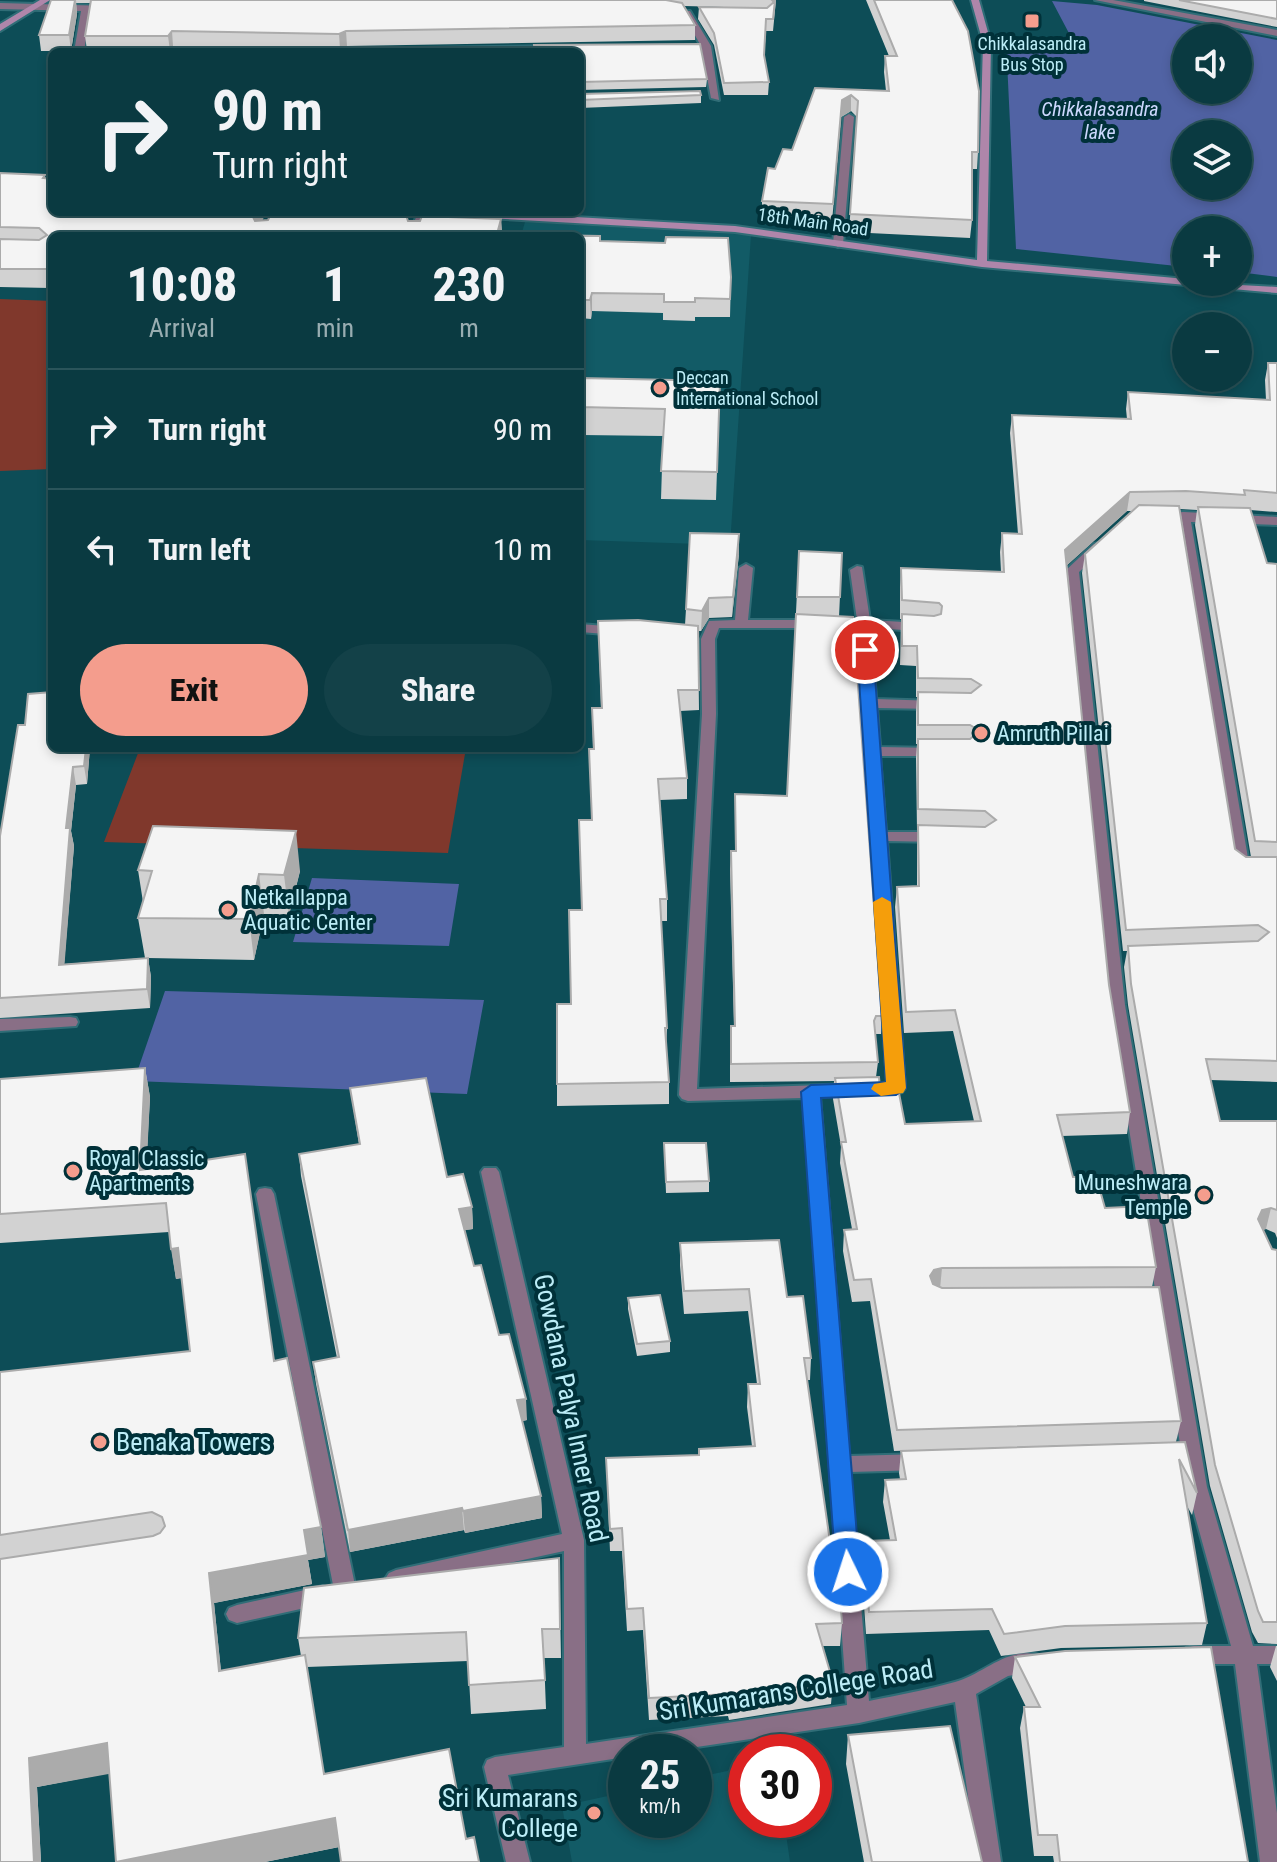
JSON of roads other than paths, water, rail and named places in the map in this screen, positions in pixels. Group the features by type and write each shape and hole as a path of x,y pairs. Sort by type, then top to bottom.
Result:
{"street":[{"path":"975,0 987,43 982,264"},
{"path":"1099,0 1178,9 1277,33"},
{"path":"0,6 41,3 115,9"},
{"path":"0,28 41,3"},
{"path":"80,48 86,9"},
{"path":"673,10 701,13"},
{"path":"687,13 706,46 715,96 700,93"},
{"path":"691,46 706,46"},
{"path":"838,244 849,117"},
{"name":"18th Main Road","path":"504,216 735,229 982,264 1172,281"},
{"name":"18th Main Road","path":"1252,288 1277,290"},
{"path":"1184,516 1242,869 1277,870"},
{"path":"1145,517 1277,521"},
{"path":"1112,535 1072,571 1120,958 1117,1005 1183,1453 1197,1487 1245,1656 1272,1862"},
{"path":"741,624 746,568"},
{"path":"857,570 864,624 867,703 896,1088 688,1095 709,714 700,638 714,624 864,624 932,628"},
{"path":"584,628 637,633"},
{"path":"867,703 954,705"},
{"path":"871,751 954,752"},
{"path":"877,836 953,838"},
{"path":"0,1025 70,1022"},
{"path":"811,1092 859,1713"},
{"name":"Gowdana Palya Inner Road","path":"490,1172 574,1540 575,1753"},
{"path":"265,1194 361,1587"},
{"path":"840,1464 935,1461"},
{"path":"237,1614 574,1540"},
{"path":"1166,1656 1277,1655"},
{"name":"Sri Kumarans College Road","path":"518,1862 495,1767 859,1713 964,1690 1004,1667 1061,1660"},
{"path":"964,1690 989,1862"}],"water":[{"name":"Chikkalasandra lake","path":"1052,1 1097,5 1195,24 1172,24 1172,104 1252,104 1252,35 1277,40 1277,277 1252,274 1252,216 1172,216 1172,266 1016,249 1006,40 1071,37"},
{"path":"312,878 459,884 449,946 293,942"},
{"path":"165,991 484,1000 467,1094 134,1081"}],"place":[{"name":"Chikkalasandra Bus Stop","path":"1032,21"},
{"name":"Deccan International School","path":"660,388"},
{"name":"Amruth Pillai","path":"981,733"},
{"name":"Netkallappa Aquatic Center","path":"228,910"},
{"name":"Royal Classic Apartments","path":"73,1171"},
{"name":"Muneshwara Temple","path":"1204,1195"},
{"name":"Benaka Towers","path":"100,1442"},
{"name":"Sri Kumarans College","path":"594,1813"}]}
